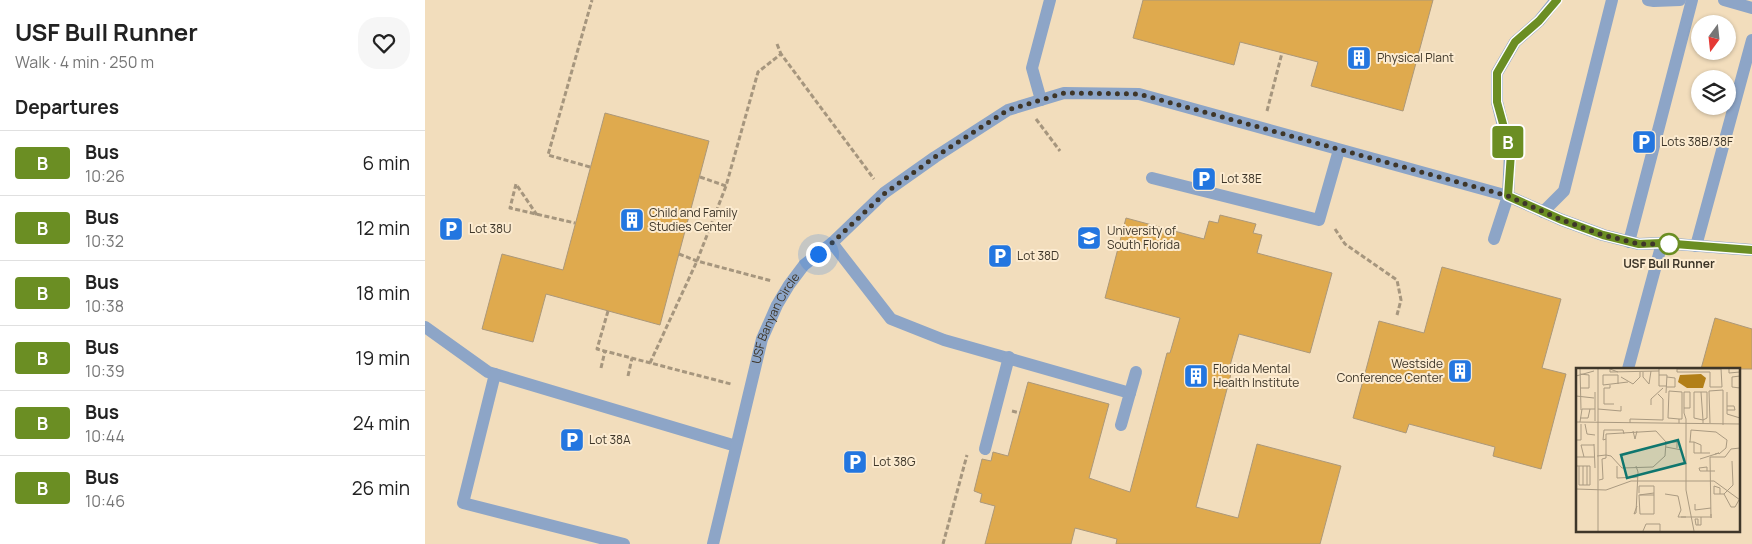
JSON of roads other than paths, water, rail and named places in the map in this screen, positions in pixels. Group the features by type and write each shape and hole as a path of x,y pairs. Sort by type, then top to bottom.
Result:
{"street":[{"path":"1041,100 1032,68 1050,0"},
{"path":"1493,239 1508,196 1511,153 1497,102 1497,73 1515,42 1539,21 1557,0"},
{"path":"1543,212 1564,191 1612,0"},
{"path":"1647,0 1654,2 1680,0"},
{"path":"1629,242 1692,0"},
{"path":"1724,0 1752,8"},
{"path":"1696,246 1752,40"},
{"name":"USF Banyan Circle","path":"713,544 762,339 777,305 804,265 832,243 884,194 935,157 1008,110 1064,93 1139,94 1508,196 1543,212 1603,235 1629,242 1752,250"},
{"path":"1153,178 1319,220 1339,150"},
{"path":"832,243 891,320 944,340 1130,393"},
{"path":"1628,368 1662,243"},
{"path":"425,327 488,372 736,446"},
{"path":"985,449 1009,357"},
{"path":"1121,426 1136,372"},
{"path":"495,374 463,503 624,544"}],"place":[{"name":"Physical Plant","path":"1359,58"},
{"name":"Lots 38B/38F","path":"1644,142"},
{"name":"Lot 38E","path":"1204,179"},
{"name":"Child and Family Studies Center","path":"632,220"},
{"name":"Lot 38U","path":"451,229"},
{"name":"University of South Florida","path":"1089,238"},
{"name":"USF Bull Runner","path":"1669,244"},
{"name":"Lot 38D","path":"1000,256"},
{"name":"Westside Conference Center","path":"1460,371"},
{"name":"Florida Mental Health Institute","path":"1196,376"},
{"name":"Lot 38A","path":"572,440"},
{"name":"Lot 38G","path":"855,462"}]}
